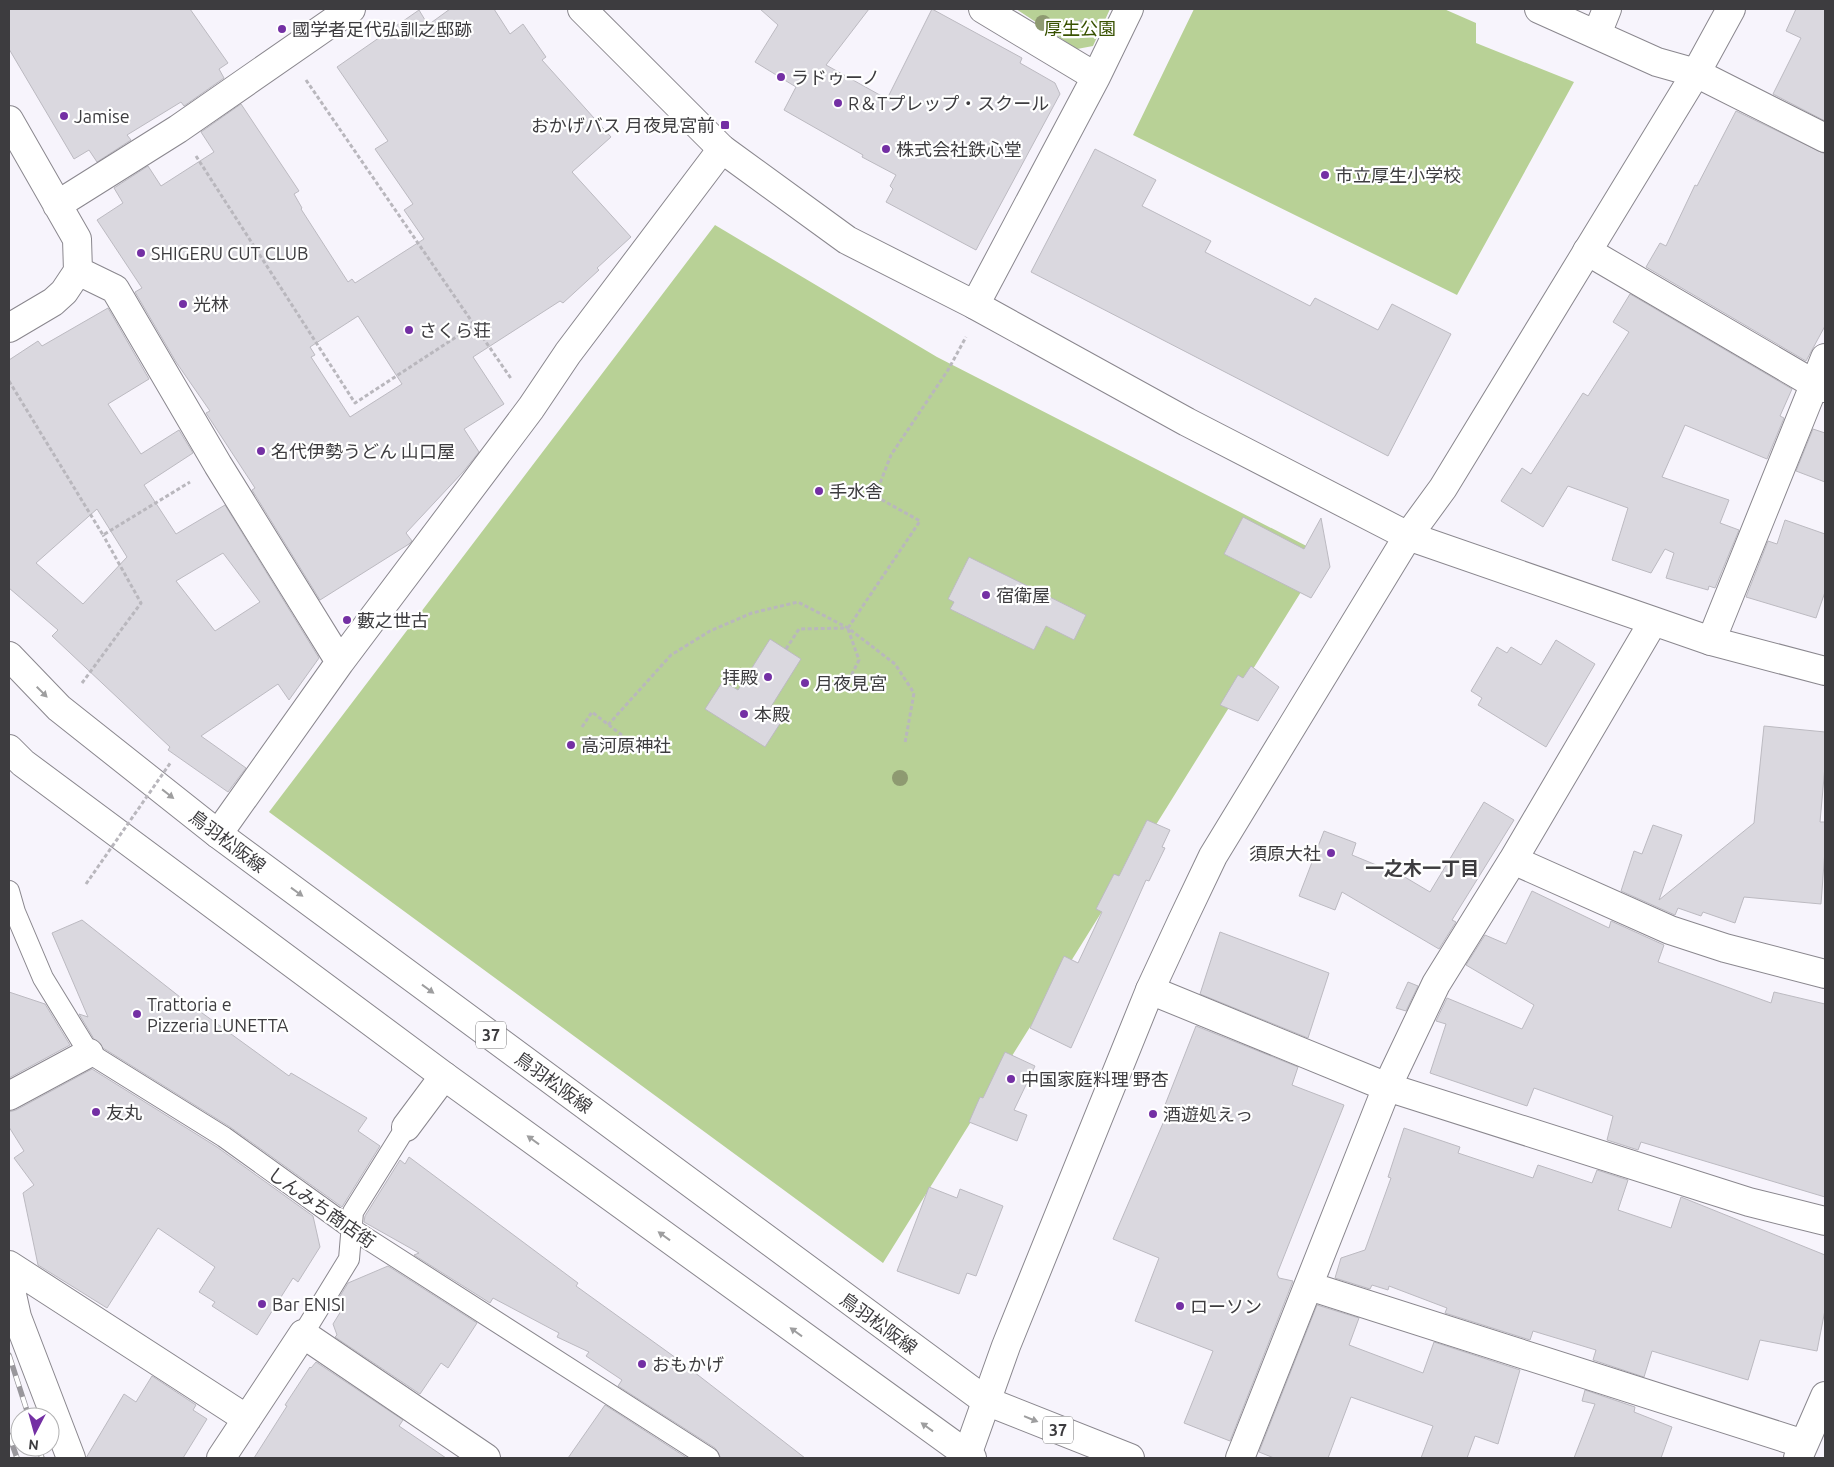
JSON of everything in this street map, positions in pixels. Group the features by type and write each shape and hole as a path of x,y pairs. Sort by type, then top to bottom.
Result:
{"street":[{"path":"57,205 178,129 351,9"},
{"path":"582,9 722,149 847,240 975,305 1187,422 1408,536 1711,641 1825,671"},
{"path":"983,9 1096,77"},
{"path":"975,305 1096,77 1129,9"},
{"path":"1539,9 1658,62 1696,73 1825,138"},
{"path":"1597,34 1607,9"},
{"path":"9,750 23,763 444,1076 968,1457 986,1401 1150,990 1213,856 1408,536 1443,488 1696,73 1731,9"},
{"path":"9,120 77,240 78,271 64,292 53,302 9,328"},
{"path":"218,834 340,662 532,408 568,353 722,149"},
{"path":"1587,251 1820,386"},
{"path":"78,271 115,289 218,465 340,662"},
{"path":"1711,641 1820,386 1825,358"},
{"path":"1240,1458 1387,1087 1436,984 1513,860 1653,622"},
{"name":"鳥羽松阪線","path":"9,656 59,708 218,834 986,1401 1130,1458"},
{"path":"1513,860 1670,930 1725,948 1825,974"},
{"name":"しんみち商店街","path":"9,890 43,978 89,1053 224,1138 352,1229 709,1458"},
{"path":"1150,990 1387,1087 1749,1202 1825,1221"},
{"path":"9,1096 89,1053"},
{"path":"221,1458 303,1334 349,1260 353,1212 406,1127 444,1076"},
{"path":"9,1266 247,1419"},
{"path":"9,1281 17,1317 71,1458"},
{"path":"1309,1286 1801,1451 1825,1396"},
{"path":"303,1334 486,1458"}],"path":[{"path":"1069,22 1076,23 1091,20"},
{"path":"288,52 473,326 532,408"},
{"path":"178,129 355,403 473,326"},
{"path":"848,628 920,521 875,496 891,455 948,370 961,347 969,330 975,305"},
{"path":"9,381 103,535 141,603 82,683"},
{"path":"103,535 218,465"},
{"path":"608,725 671,655 710,631 752,613 798,602 848,628 895,664 914,693 905,743"},
{"path":"786,649 799,629 848,628"},
{"path":"848,628 859,660 850,678"},
{"path":"582,727 592,712 623,736 615,748"},
{"path":"86,884 171,762"}],"green space":[{"name":"厚生公園","path":"1016,9 1110,9 1093,46 1077,49"},
{"path":"1194,9 1444,9 1476,23 1476,43 1574,82 1457,295 1133,135"},
{"name":"月夜見宮","path":"715,225 937,357 1324,555 883,1263 269,812"}],"building":[{"path":"9,9 190,9 228,63 219,69 224,78 184,106 181,102 127,135 131,140 97,162 89,150 74,159 9,49"},
{"path":"450,9 494,9 510,34 523,24 546,57 542,60 611,137 572,172 631,237 563,303 560,301 473,357 504,404 464,429 479,452 463,472 406,533 412,541 409,544 320,600 252,490 255,488 206,413 210,411 176,362 135,292 142,288 97,220 123,203 114,188 148,166 161,186 214,152 201,132 241,104 299,191 294,194 301,209 348,282 352,279 355,283 424,239 404,210 413,204 375,149 388,141 337,67 419,10 428,25","holes":["358,316 402,384 350,417 311,357 315,355 310,347"]},
{"path":"760,9 869,9 826,65 887,99 932,9 1022,58 1020,63 1055,83 1060,94 976,250 886,202 893,189 890,186 896,175 784,110 796,87 755,62 778,25"},
{"path":"1796,9 1825,9 1825,121 1773,94 1801,38 1786,31"},
{"path":"1736,111 1825,154 1825,326 1806,361 1646,267 1660,243 1666,246 1695,185 1697,186"},
{"path":"1095,149 1156,180 1142,206 1211,241 1205,252 1310,306 1315,298 1378,330 1392,304 1451,334 1388,456 1031,272"},
{"path":"1630,294 1792,389 1780,416 1784,418 1767,459 1685,425 1662,477 1729,500 1720,523 1739,530 1715,588 1709,586 1708,590 1666,578 1674,553 1665,549 1651,573 1612,560 1628,508 1568,486 1543,527 1501,501 1522,468 1531,474 1583,393 1588,396 1629,332 1613,322"},
{"path":"108,308 149,379 108,404 141,454 179,430 193,453 144,485 176,534 225,505 319,658 289,700 278,684 201,736 246,768 228,792 168,750 170,747 52,636 58,630 9,588 9,360 38,341 42,346","holes":["97,509 127,557 83,604 36,563","223,553 260,602 215,631 176,581"]},
{"path":"1813,429 1825,433 1825,482 1796,471"},
{"path":"1243,517 1304,549 1321,518 1330,567 1311,598 1224,554"},
{"path":"1785,520 1825,534 1825,592 1816,618 1746,597 1768,541 1777,544"},
{"path":"969,557 1086,615 1074,640 1046,626 1034,650 950,609 954,602 948,599"},
{"path":"770,639 801,659 769,710 783,719 765,747 705,709 723,681 738,690"},
{"path":"1556,640 1595,664 1546,747 1478,705 1482,698 1471,691 1497,647 1507,653 1511,647 1541,665"},
{"path":"1251,666 1279,687 1258,721 1220,705 1238,675 1243,678"},
{"path":"1764,726 1825,732 1825,766 1820,822 1825,822 1821,904 1744,897 1735,923 1703,912 1701,916 1678,908 1675,915 1621,891 1634,851 1642,854 1653,825 1682,835 1659,900 1754,823"},
{"path":"1484,802 1514,820 1452,920 1456,922 1439,949 1342,892 1335,910 1299,896 1324,831 1356,843 1352,855 1403,876 1430,892"},
{"path":"1147,820 1170,830 1162,847 1165,848 1149,881 1146,880 1071,1048 1030,1028 1064,956 1078,963 1102,912 1096,909 1114,874 1119,876"},
{"path":"1532,891 1609,928 1611,921 1664,945 1658,962 1771,1003 1774,992 1825,1004 1825,1197 1641,1142 1638,1150 1607,1140 1613,1116 1534,1088 1527,1106 1430,1073 1446,1024 1436,1021 1447,998 1522,1029 1534,1005 1466,965 1485,935 1506,944"},
{"path":"82,920 180,997 289,1076 291,1073 367,1118 358,1131 380,1146 342,1207 230,1127 103,1048 94,1039 79,1014 88,1017 52,933"},
{"path":"1220,932 1329,973 1308,1038 1200,994"},
{"path":"1408,982 1418,986 1406,1011 1396,1008"},
{"path":"9,992 45,1004 70,1045 9,1078"},
{"path":"1196,1026 1298,1067 1292,1085 1344,1105 1277,1274 1279,1278 1293,1281 1230,1441 1184,1423 1213,1351 1135,1321 1159,1258 1113,1239 1170,1107 1165,1105"},
{"path":"1005,1052 1035,1066 1014,1110 1027,1115 1017,1141 969,1122 980,1097 983,1098"},
{"path":"92,1069 217,1147 313,1216 320,1247 298,1282 293,1278 257,1335 212,1306 215,1302 199,1292 215,1267 158,1228 107,1308 38,1265 23,1193 34,1185 14,1158 24,1151 9,1127 9,1112"},
{"path":"1404,1128 1460,1147 1458,1153 1533,1178 1538,1165 1592,1183 1597,1170 1628,1180 1618,1210 1671,1228 1681,1197 1825,1255 1825,1310 1817,1351 1760,1340 1748,1380 1652,1351 1644,1377 1593,1360 1596,1350 1533,1331 1530,1340 1445,1313 1447,1308 1389,1286 1388,1290 1372,1285 1370,1289 1335,1278 1341,1258 1365,1250 1391,1178 1388,1177"},
{"path":"409,1157 578,1283 576,1286 676,1358 805,1458 721,1458 715,1448 618,1386 622,1380 586,1356 589,1352 557,1337 559,1333 493,1298 490,1303 414,1255 419,1253 364,1222 365,1216 400,1160 405,1164"},
{"path":"929,1187 957,1198 960,1189 1003,1206 976,1276 967,1273 959,1294 897,1271"},
{"path":"388,1266 477,1323 448,1368 441,1363 420,1394 335,1337 337,1335 333,1324 341,1311 334,1306 348,1283"},
{"path":"1317,1305 1359,1318 1349,1345 1423,1373 1434,1342 1520,1370 1498,1444 1475,1436 1467,1458 1421,1458 1433,1426 1351,1397 1328,1458 1274,1458 1259,1452"},
{"path":"316,1362 403,1420 399,1426 446,1458 254,1458 287,1406 285,1405 310,1367"},
{"path":"152,1376 196,1405 193,1410 207,1419 183,1458 86,1458 124,1394 136,1402"},
{"path":"1585,1390 1635,1407 1634,1412 1672,1427 1661,1458 1574,1458 1595,1404 1582,1401"},
{"path":"605,1405 687,1458 568,1458"}],"railway":[{"path":"9,1355 26,1407"},
{"path":"9,1435 17,1458"}],"place":[{"name":"國学者足代弘訓之邸跡","path":"282,29"},
{"name":"ラドゥーノ","path":"781,77"},
{"name":"R＆Tプレップ・スクール","path":"838,103"},
{"name":"Jamise","path":"64,116"},
{"name":"おかげバス 月夜見宮前","path":"725,125"},
{"name":"株式会社鉄心堂","path":"886,149"},
{"name":"市立厚生小学校","path":"1325,175"},
{"name":"SHIGERU CUT CLUB","path":"141,253"},
{"name":"光林","path":"183,304"},
{"name":"さくら荘","path":"409,330"},
{"name":"名代伊勢うどん 山口屋","path":"261,451"},
{"name":"手水舎","path":"819,491"},
{"name":"宿衛屋","path":"986,595"},
{"name":"藪之世古","path":"347,620"},
{"name":"拝殿","path":"768,677"},
{"name":"月夜見宮","path":"805,683"},
{"name":"本殿","path":"744,714"},
{"name":"高河原神社","path":"571,745"},
{"name":"須原大社","path":"1331,853"},
{"name":"Trattoria e Pizzeria LUNETTA","path":"137,1014"},
{"name":"中国家庭料理 野杏","path":"1011,1079"},
{"name":"友丸","path":"96,1112"},
{"name":"酒遊処えっ","path":"1153,1114"},
{"name":"Bar ENISI","path":"262,1304"},
{"name":"ローソン","path":"1180,1306"},
{"name":"おもかげ","path":"642,1364"}],"district":[{"name":"一之木一丁目","path":"1422,868"}]}
